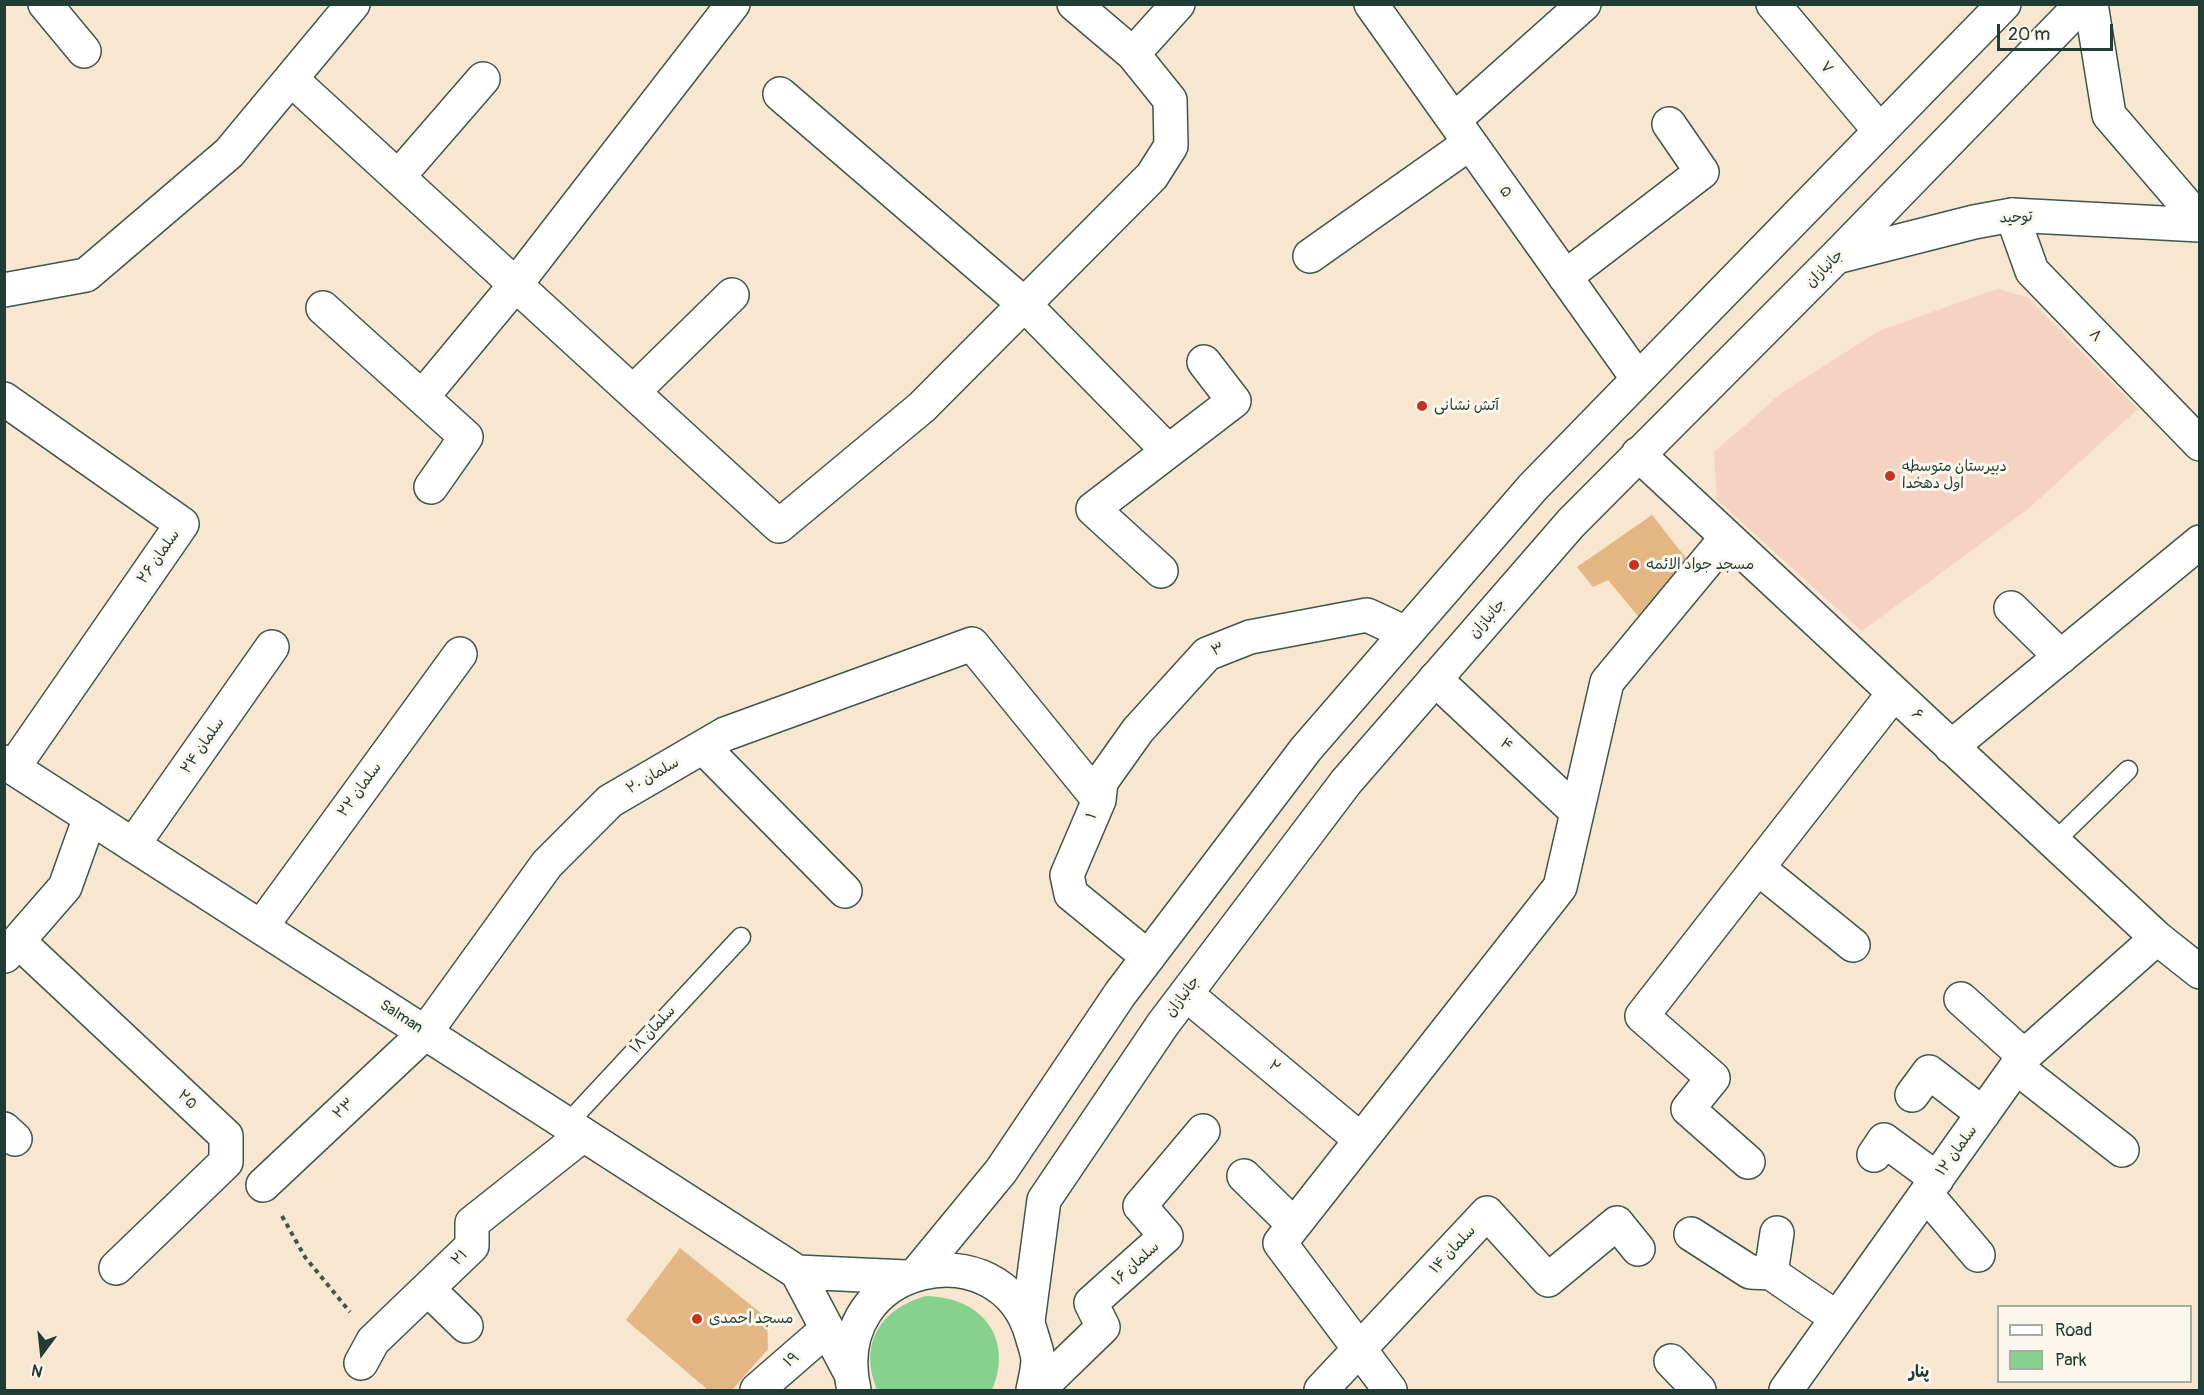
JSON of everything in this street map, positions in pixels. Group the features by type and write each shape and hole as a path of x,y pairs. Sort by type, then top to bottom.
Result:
{"street":[{"path":"45,4 84,51"},
{"path":"4,290 86,275 229,153 353,4"},
{"path":"423,396 516,284 733,4"},
{"path":"291,79 779,526 922,407 1152,176 1171,146 1170,100 1133,54 1074,4"},
{"path":"1133,54 1178,4"},
{"name":"۵","path":"1371,4 1638,380"},
{"path":"1310,256 1462,131 1584,4"},
{"name":"۷","path":"1773,4 1880,131"},
{"path":"852,1381 851,1343 862,1315 881,1293 912,1275 1000,1171 1120,994 1306,749 1533,487 2004,4"},
{"name":"جانبازان","path":"1028,1321 1044,1200 1186,994 1346,782 1571,523 1836,257 2082,4"},
{"path":"2091,4 2109,115 2199,223"},
{"path":"398,177 483,79"},
{"path":"780,94 1024,304 1168,451"},
{"path":"1565,277 1702,172 1669,124"},
{"name":"توحید","path":"1836,257 1974,222 2012,215 2199,223"},
{"name":"۸","path":"2012,215 2032,271 2199,444"},
{"path":"633,392 732,295"},
{"path":"323,308 466,437 431,487"},
{"path":"1161,571 1093,509 1234,401 1204,362"},
{"name":"سلمان ۲۶","path":"4,399 182,524 9,765"},
{"name":"۶","path":"1638,454 2054,843 2157,938 2199,972"},
{"path":"1533,487 1571,523"},
{"path":"1390,1390 1361,1348 1280,1243 1560,887 1607,682 1727,537"},
{"path":"1951,747 2199,543"},
{"path":"2011,608 2061,657"},
{"name":"۳","path":"1099,800 1101,782 1138,730 1207,654 1250,637 1367,615 1406,633"},
{"name":"۱","path":"972,644 1099,800 1067,875 1071,894 1148,957"},
{"name":"سلمان ۲۰","path":"425,1033 547,864 610,801 725,734 972,644"},
{"name":"سلمان ۲۴","path":"134,845 272,647"},
{"name":"سلمان ۲۲","path":"261,927 460,654"},
{"name":"۴","path":"1435,679 1578,812"},
{"path":"1748,1162 1688,1109 1713,1078 1642,1016 1894,693"},
{"path":"703,747 845,891"},
{"name":"Salman","path":"9,765 797,1272"},
{"name":"۲۵","path":"90,817 65,887 11,949 226,1136 226,1162 116,1268"},
{"path":"1758,868 1853,945"},
{"name":"سلمان ۱۲","path":"1786,1390 2020,1061 2157,938"},
{"name":"۲","path":"1186,994 1362,1140"},
{"path":"1961,999 2020,1061 2122,1150"},
{"name":"۲۳","path":"263,1185 425,1033"},
{"path":"1912,1095 1929,1072 1983,1114"},
{"name":"۲۱","path":"367,1352 472,1246 472,1223 575,1129"},
{"name":"سلمان ۱۶","path":"1038,1390 1103,1327 1091,1303 1166,1236 1140,1206 1203,1131"},
{"path":"1874,1155 1884,1140 1931,1186 1978,1255"},
{"path":"1244,1176 1294,1225"},
{"name":"سلمان ۱۴","path":"1321,1390 1487,1213 1548,1280 1617,1222 1638,1249"},
{"path":"1771,1273 1777,1233"},
{"path":"1691,1234 1750,1272 1771,1273 1838,1318"},
{"path":"852,1381 797,1272 912,1275 950,1269 981,1277 1008,1294 1028,1321 1038,1358 1033,1390"},
{"path":"428,1289 466,1326"},
{"name":"۱۹","path":"757,1390 826,1330"},
{"path":"1671,1361 1699,1390"}],"lane":[{"path":"2054,843 2128,770"},
{"name":"سلمان ۱۸","path":"575,1129 741,938"}],"path":[{"path":"263,1185 305,1257 367,1352"}],"shaded area":[{"name":"دبیرستان متوسطه اول دهخدا","path":"1997,289 2027,297 2138,409 2028,509 1862,631 1717,500 1714,452 1783,392 1879,331"}],"green space":[{"path":"926,1296 946,1298 963,1304 977,1312 988,1324 995,1337 999,1353 998,1371 992,1390 877,1390 870,1358 872,1343 877,1331 885,1319 896,1310"}],"building":[{"name":"مسجد جواد الائمه","path":"1652,515 1689,562 1638,616 1608,580 1593,587 1577,567"},
{"name":"مسجد احمدی","path":"680,1248 767,1318 768,1349 732,1390 708,1390 626,1320"}],"place":[{"name":"آتش نشانی","path":"1422,406"},
{"name":"دبیرستان متوسطه اول دهخدا","path":"1890,476"},
{"name":"مسجد جواد الائمه","path":"1634,565"},
{"name":"مسجد احمدی","path":"697,1319"}],"district":[{"name":"پنار","path":"1919,1373"}]}
